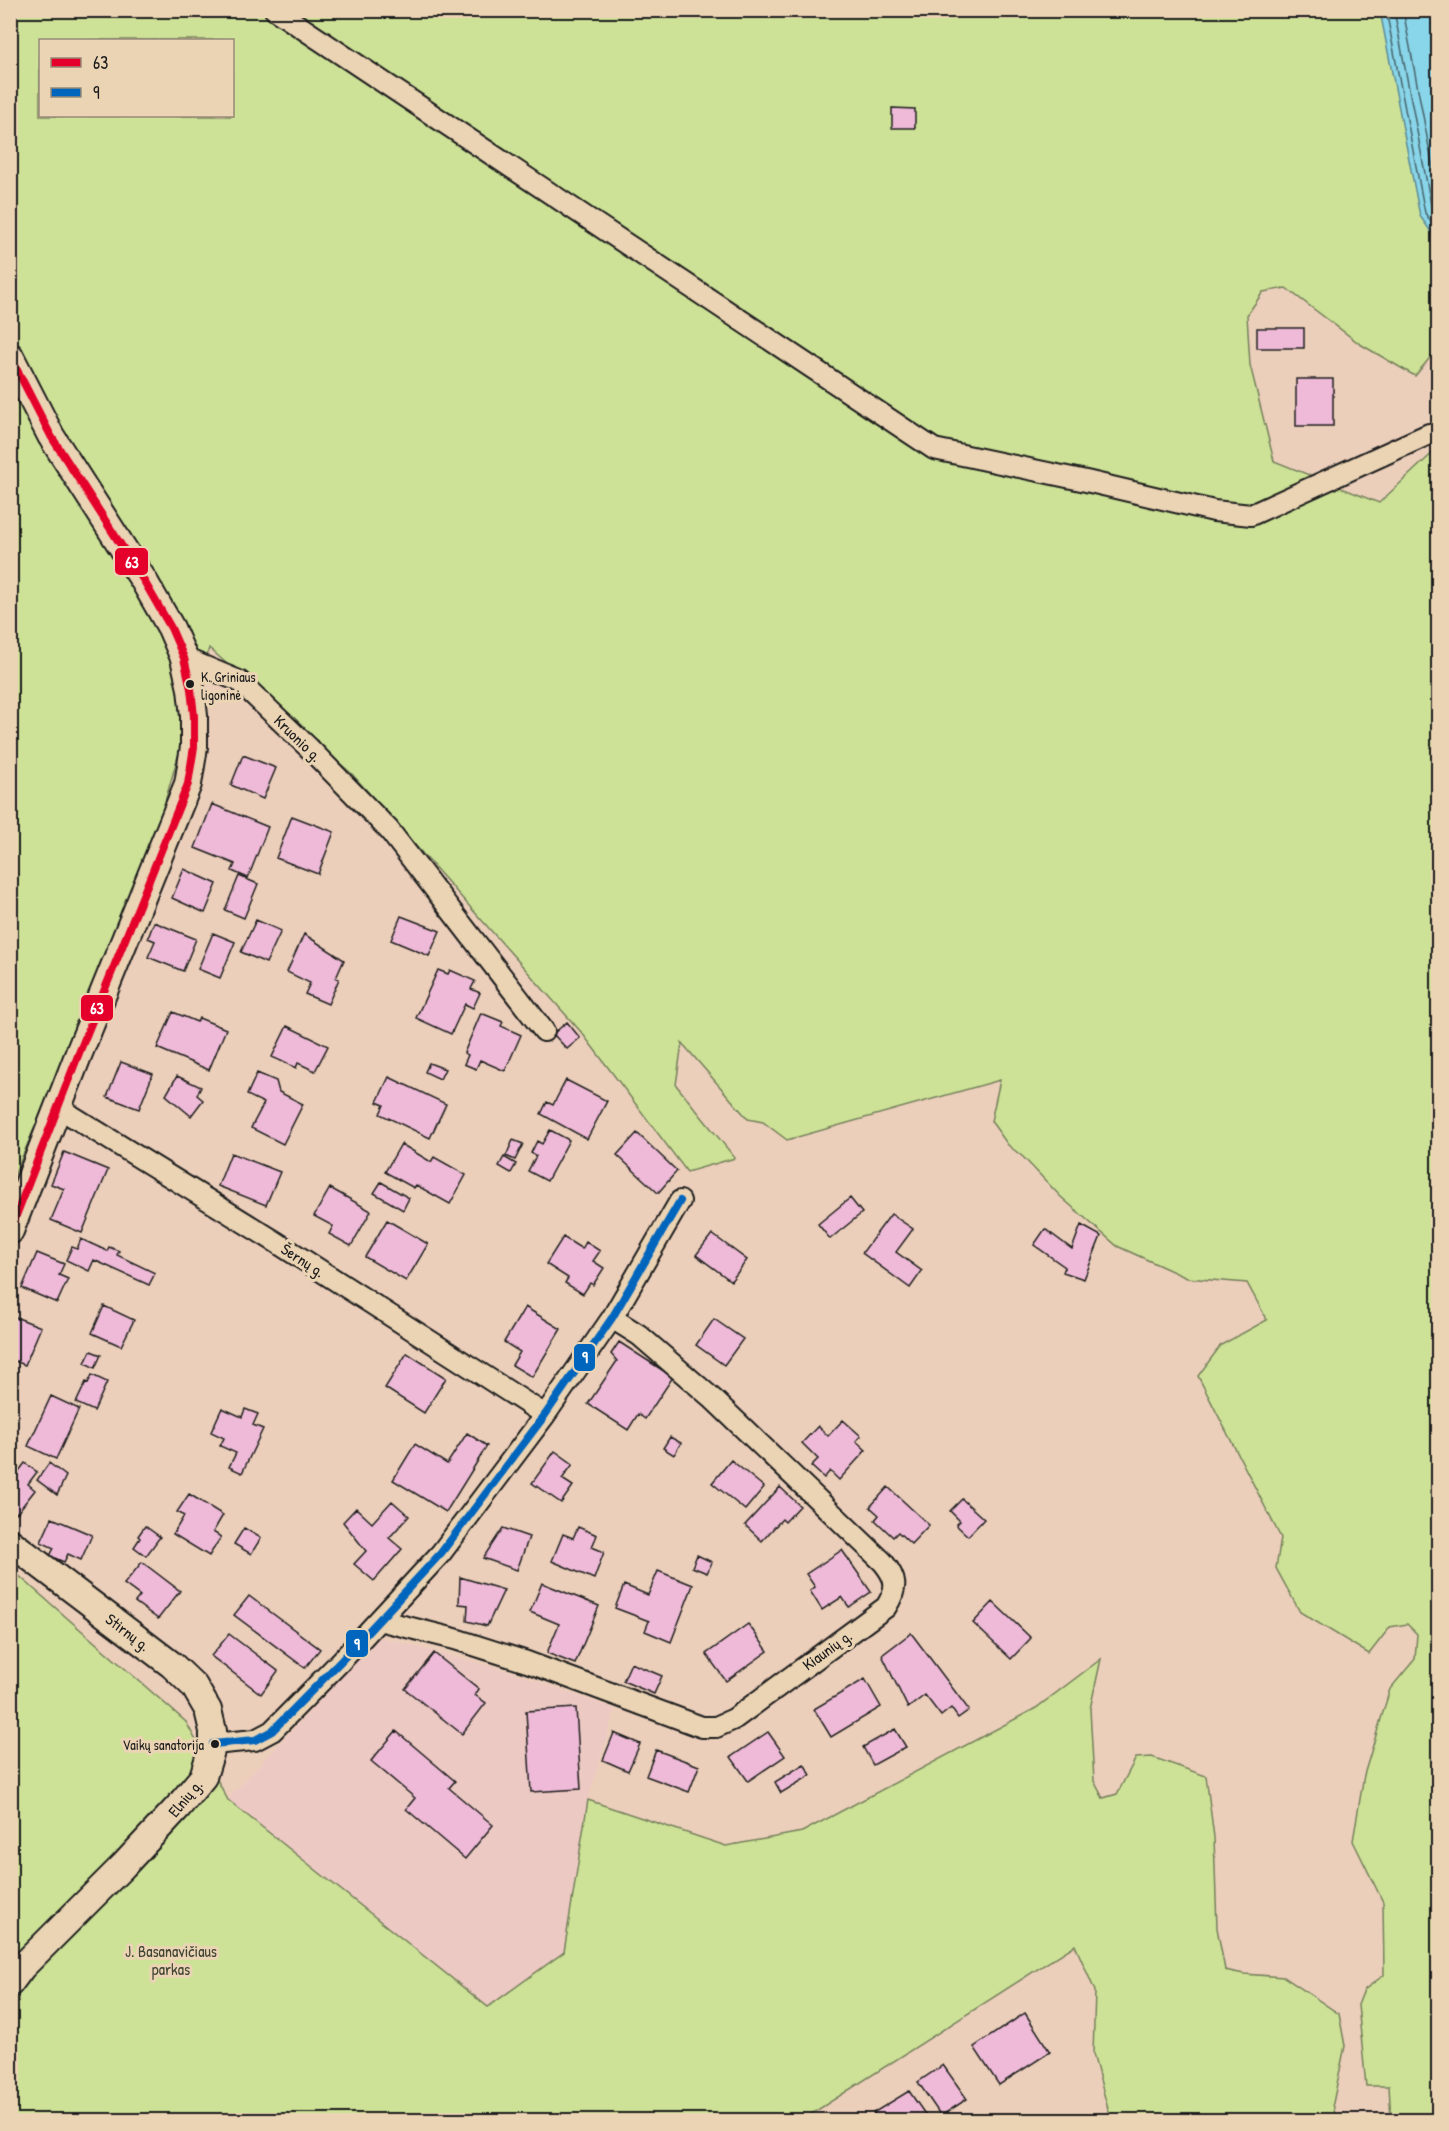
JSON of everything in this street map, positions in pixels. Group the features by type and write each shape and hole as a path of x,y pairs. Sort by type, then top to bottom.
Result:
{"street":[{"path":"275,10 934,449 1086,481 1214,512 1251,515 1429,434"},
{"path":"10,356 51,436 144,581 171,628 184,658 194,716 194,747 188,784 10,1231"},
{"name":"Kruonio g.","path":"184,658 239,681 308,747 388,830 544,1031"},
{"name":"Šernų g.","path":"59,1108 276,1242 545,1415"},
{"path":"213,1744 255,1740 272,1731 441,1553 545,1415 612,1318 680,1201"},
{"name":"Kiaunių g.","path":"379,1620 455,1639 527,1662 702,1727 716,1727 734,1719 886,1607 892,1598 895,1586 893,1574 883,1562 713,1399 639,1335 612,1318"},
{"name":"Stirnų g.","path":"10,1542 172,1665 194,1686 208,1710 213,1731 213,1744"},
{"name":"Elnių g.","path":"10,1983 22,1967 178,1808 203,1777 213,1744"}],"shaded area":[{"path":"379,1637 509,1671 615,1709 588,1800 564,1952 488,2007 227,1800"}],"green space":[{"path":"11,11 1438,11 1438,350 1415,376 1360,344 1286,288 1263,292 1247,315 1250,365 1274,461 1379,503 1438,448 1438,2120 1391,2120 1389,2086 1366,2086 1358,2005 1364,1990 1384,1975 1383,1902 1353,1841 1364,1775 1390,1689 1415,1659 1417,1634 1407,1624 1390,1627 1369,1654 1300,1612 1276,1568 1281,1538 1198,1376 1221,1345 1267,1320 1247,1283 1187,1278 1117,1246 1061,1197 1023,1157 1008,1145 991,1121 1000,1080 787,1140 763,1122 748,1119 682,1043 676,1085 735,1158 687,1172 582,1033 352,774 209,648 148,861 11,1183"},
{"name":"J. Basanavičiaus parkas","path":"10,1568 186,1722 228,1800 488,2007 564,1952 588,1800 726,1846 802,1832 1036,1708 1101,1659 1090,1709 1094,1781 1103,1798 1117,1794 1136,1758 1152,1757 1206,1776 1214,1837 1217,1928 1225,1970 1284,1977 1339,2014 1345,2046 1333,2103 1336,2120 1111,2120 1093,2054 1095,1991 1075,1945 802,2120 11,2120"}],"water":[{"path":"1380,11 1438,11 1438,242 1420,216"}],"building":[{"path":"892,108 915,109 915,128 892,128"},
{"path":"1257,328 1304,328 1304,348 1257,348"},
{"path":"1296,379 1333,379 1333,426 1296,426"},
{"path":"1434,394 1438,394 1438,424 1434,424"},
{"path":"243,755 276,768 263,799 231,785"},
{"path":"212,804 268,827 248,878 232,871 235,864 195,848"},
{"path":"292,816 334,832 318,874 276,858"},
{"path":"184,869 217,884 205,913 172,898"},
{"path":"239,876 258,884 244,918 225,910"},
{"path":"401,916 440,931 429,956 391,940"},
{"path":"256,920 281,931 266,963 241,952"},
{"path":"154,922 196,939 183,971 148,957 155,941 148,938"},
{"path":"213,933 235,942 220,978 198,969"},
{"path":"304,934 344,960 328,1004 305,994 310,983 287,972"},
{"path":"438,970 448,974 450,970 475,981 471,989 480,993 473,1008 465,1004 451,1034 416,1018"},
{"path":"173,1012 197,1022 199,1018 226,1029 209,1070 157,1048"},
{"path":"481,1013 503,1022 501,1026 521,1035 505,1071 480,1060 476,1069 464,1064 468,1055 464,1053"},
{"path":"567,1022 580,1038 567,1049 553,1034"},
{"path":"287,1026 328,1046 315,1071 298,1063 296,1068 272,1057"},
{"path":"121,1062 153,1074 139,1109 107,1097"},
{"path":"429,1063 445,1069 440,1079 425,1072"},
{"path":"257,1073 276,1081 279,1092 303,1104 283,1144 251,1128 264,1103 247,1095"},
{"path":"177,1076 201,1087 197,1095 203,1100 191,1116 166,1095"},
{"path":"389,1077 446,1104 430,1138 380,1114 384,1105 377,1102"},
{"path":"566,1080 607,1101 587,1139 541,1114 547,1102 553,1105"},
{"path":"550,1130 569,1140 547,1181 528,1171 536,1156 531,1153 537,1141 542,1144"},
{"path":"637,1133 677,1171 658,1193 617,1155"},
{"path":"513,1140 523,1144 515,1160 506,1156"},
{"path":"401,1144 431,1162 434,1157 466,1175 450,1204 416,1185 414,1188 385,1172"},
{"path":"64,1152 108,1170 82,1233 51,1220 64,1189 51,1184"},
{"path":"231,1153 280,1172 266,1205 218,1186"},
{"path":"504,1157 516,1164 511,1173 499,1166"},
{"path":"381,1182 409,1198 403,1210 374,1193"},
{"path":"330,1188 371,1211 351,1246 329,1234 333,1226 314,1216"},
{"path":"850,1198 862,1213 830,1239 818,1224"},
{"path":"891,1214 913,1229 896,1252 922,1271 910,1288 862,1253"},
{"path":"387,1220 428,1244 406,1281 365,1257"},
{"path":"1081,1225 1101,1236 1084,1279 1063,1272 1065,1267 1034,1245 1045,1229 1072,1249"},
{"path":"712,1234 747,1260 731,1281 696,1255"},
{"path":"563,1237 582,1249 586,1242 600,1251 593,1261 604,1268 593,1285 590,1283 583,1294 565,1283 568,1278 546,1264"},
{"path":"81,1239 107,1251 109,1247 119,1251 117,1255 155,1273 149,1285 94,1260 89,1271 66,1260 72,1247 77,1249"},
{"path":"37,1253 64,1264 59,1275 68,1279 57,1303 22,1288"},
{"path":"104,1306 134,1320 121,1346 92,1333"},
{"path":"525,1307 561,1329 532,1377 512,1365 520,1352 504,1342"},
{"path":"10,1315 41,1327 25,1365 10,1359"},
{"path":"714,1319 743,1339 724,1365 696,1345"},
{"path":"619,1342 673,1377 645,1419 638,1414 628,1430 588,1404 617,1361 611,1354"},
{"path":"91,1351 101,1355 95,1368 85,1363"},
{"path":"407,1353 446,1378 424,1413 385,1388"},
{"path":"92,1375 107,1382 94,1411 76,1403"},
{"path":"51,1396 79,1409 56,1459 28,1446"},
{"path":"222,1408 242,1417 245,1409 258,1414 253,1425 263,1429 242,1473 229,1467 236,1453 220,1446 224,1438 211,1432"},
{"path":"843,1420 861,1436 856,1441 866,1450 839,1480 830,1471 824,1478 811,1466 818,1459 802,1443 818,1426 828,1436"},
{"path":"467,1433 487,1446 446,1512 393,1480 415,1444 447,1464"},
{"path":"670,1437 681,1443 674,1455 663,1448"},
{"path":"555,1451 573,1464 562,1479 573,1486 561,1503 532,1483"},
{"path":"731,1460 764,1487 745,1510 712,1483"},
{"path":"25,1463 37,1472 28,1484 35,1490 17,1513 10,1508 10,1478 12,1480"},
{"path":"49,1463 66,1476 57,1495 37,1480"},
{"path":"780,1487 800,1506 785,1522 782,1519 762,1541 745,1525"},
{"path":"888,1487 929,1525 911,1544 898,1532 893,1537 875,1520 879,1515 870,1507"},
{"path":"189,1494 223,1515 213,1532 221,1537 209,1556 173,1534 184,1516 177,1512"},
{"path":"962,1499 984,1519 968,1536 956,1525 960,1521 950,1511"},
{"path":"392,1501 409,1516 389,1538 402,1549 374,1581 354,1564 366,1551 343,1522 356,1508 372,1523"},
{"path":"52,1518 92,1535 81,1560 68,1554 64,1562 50,1556 54,1548 41,1542"},
{"path":"145,1526 160,1537 146,1556 134,1547"},
{"path":"578,1527 597,1535 592,1547 604,1552 594,1579 552,1561 563,1534 573,1538"},
{"path":"244,1528 261,1538 251,1554 234,1544"},
{"path":"503,1528 529,1537 517,1570 483,1558"},
{"path":"842,1550 871,1592 849,1607 842,1597 822,1610 810,1591 815,1587 806,1574"},
{"path":"697,1555 712,1562 707,1573 692,1567"},
{"path":"142,1562 180,1591 158,1619 135,1602 140,1596 124,1584"},
{"path":"658,1571 693,1585 671,1642 645,1631 649,1621 615,1608 624,1585 648,1595"},
{"path":"460,1577 504,1590 487,1626 467,1621 468,1605 459,1604"},
{"path":"542,1583 599,1606 575,1664 547,1653 559,1624 530,1612"},
{"path":"249,1596 320,1649 305,1668 234,1615"},
{"path":"993,1602 1031,1638 1011,1659 973,1623"},
{"path":"748,1624 768,1651 726,1681 706,1654"},
{"path":"911,1633 969,1710 958,1718 951,1708 941,1716 925,1695 908,1708 882,1655"},
{"path":"229,1634 278,1671 261,1694 211,1656"},
{"path":"434,1653 479,1689 475,1695 486,1703 462,1734 405,1689"},
{"path":"631,1663 662,1676 654,1694 623,1681"},
{"path":"865,1679 881,1707 831,1737 814,1709"},
{"path":"576,1708 581,1789 531,1792 526,1711"},
{"path":"895,1729 906,1747 873,1765 863,1747"},
{"path":"396,1731 455,1781 449,1788 493,1825 465,1859 406,1809 415,1798 371,1761"},
{"path":"768,1732 785,1756 748,1781 731,1757"},
{"path":"614,1733 640,1744 628,1771 603,1760"},
{"path":"656,1750 699,1766 689,1792 646,1776"},
{"path":"804,1764 811,1775 781,1793 775,1782"},
{"path":"1025,2013 1050,2052 999,2085 974,2047"},
{"path":"943,2065 967,2099 941,2116 918,2082"},
{"path":"909,2091 929,2120 878,2120 873,2113"}],"transit line":[{"name":"63","path":"10,356 51,436 144,581 171,628 184,658 194,716 194,747 188,784 10,1231"},
{"name":"9","path":"213,1744 255,1740 272,1731 341,1661 441,1553 545,1415 612,1318 680,1201"}],"place":[{"name":"K. Griniaus ligoninė","path":"190,684"},
{"name":"Vaikų sanatorija","path":"215,1744"}]}
